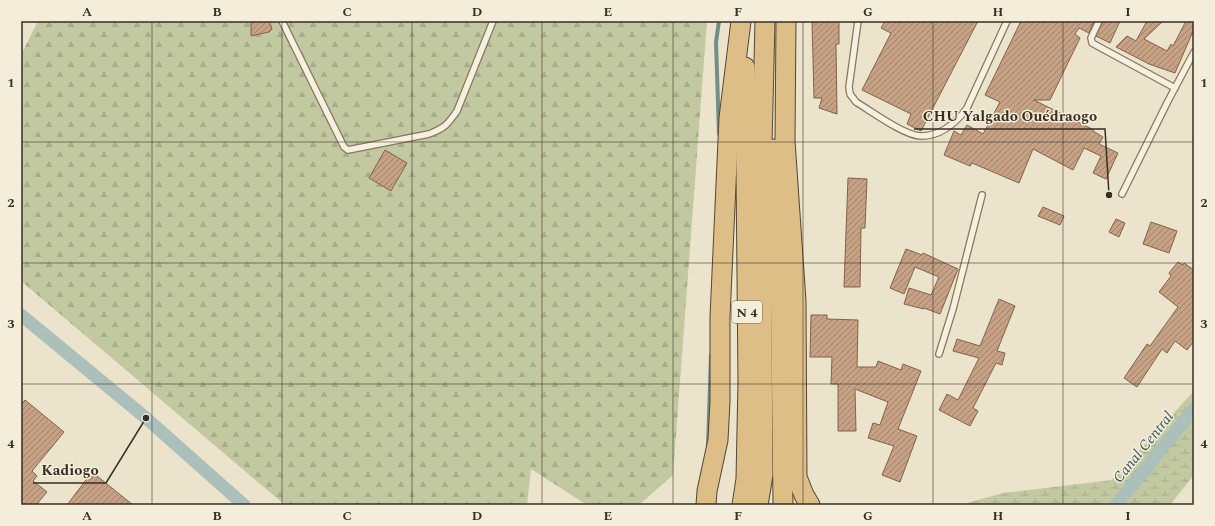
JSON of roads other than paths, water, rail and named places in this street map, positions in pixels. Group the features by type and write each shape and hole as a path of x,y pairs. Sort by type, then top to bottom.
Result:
{"highway":[{"path":"706,505 707,491 718,440 720,401 720,317 729,118 741,21"},
{"name":"N 4","path":"742,505 746,479 748,381 745,21"},
{"path":"766,21 780,259 783,505"},
{"name":"N 4","path":"758,505 763,475 761,186 766,21"},
{"path":"786,21 785,141 796,301 797,477 804,495 810,505"}],"lane":[{"path":"282,21 344,147 348,150 429,134 441,130 449,124 457,111 493,21"},
{"path":"858,21 849,87 850,94 856,102 907,132 921,136 934,134 947,128 958,120 967,108 1007,21"},
{"path":"1099,21 1092,38 1092,43 1175,88"},
{"path":"1122,194 1194,52"},
{"path":"939,354 953,309 982,195"}],"waterway":[{"path":"719,21 716,42 719,134"},
{"path":"21,315 146,418 244,505"},
{"path":"708,446 711,355"},
{"name":"Canal Central","path":"1116,505 1194,409"}],"place":[{"name":"CHU Yalgado Ouédraogo","path":"1109,195"},
{"name":"Kadiogo","path":"146,418"}]}
